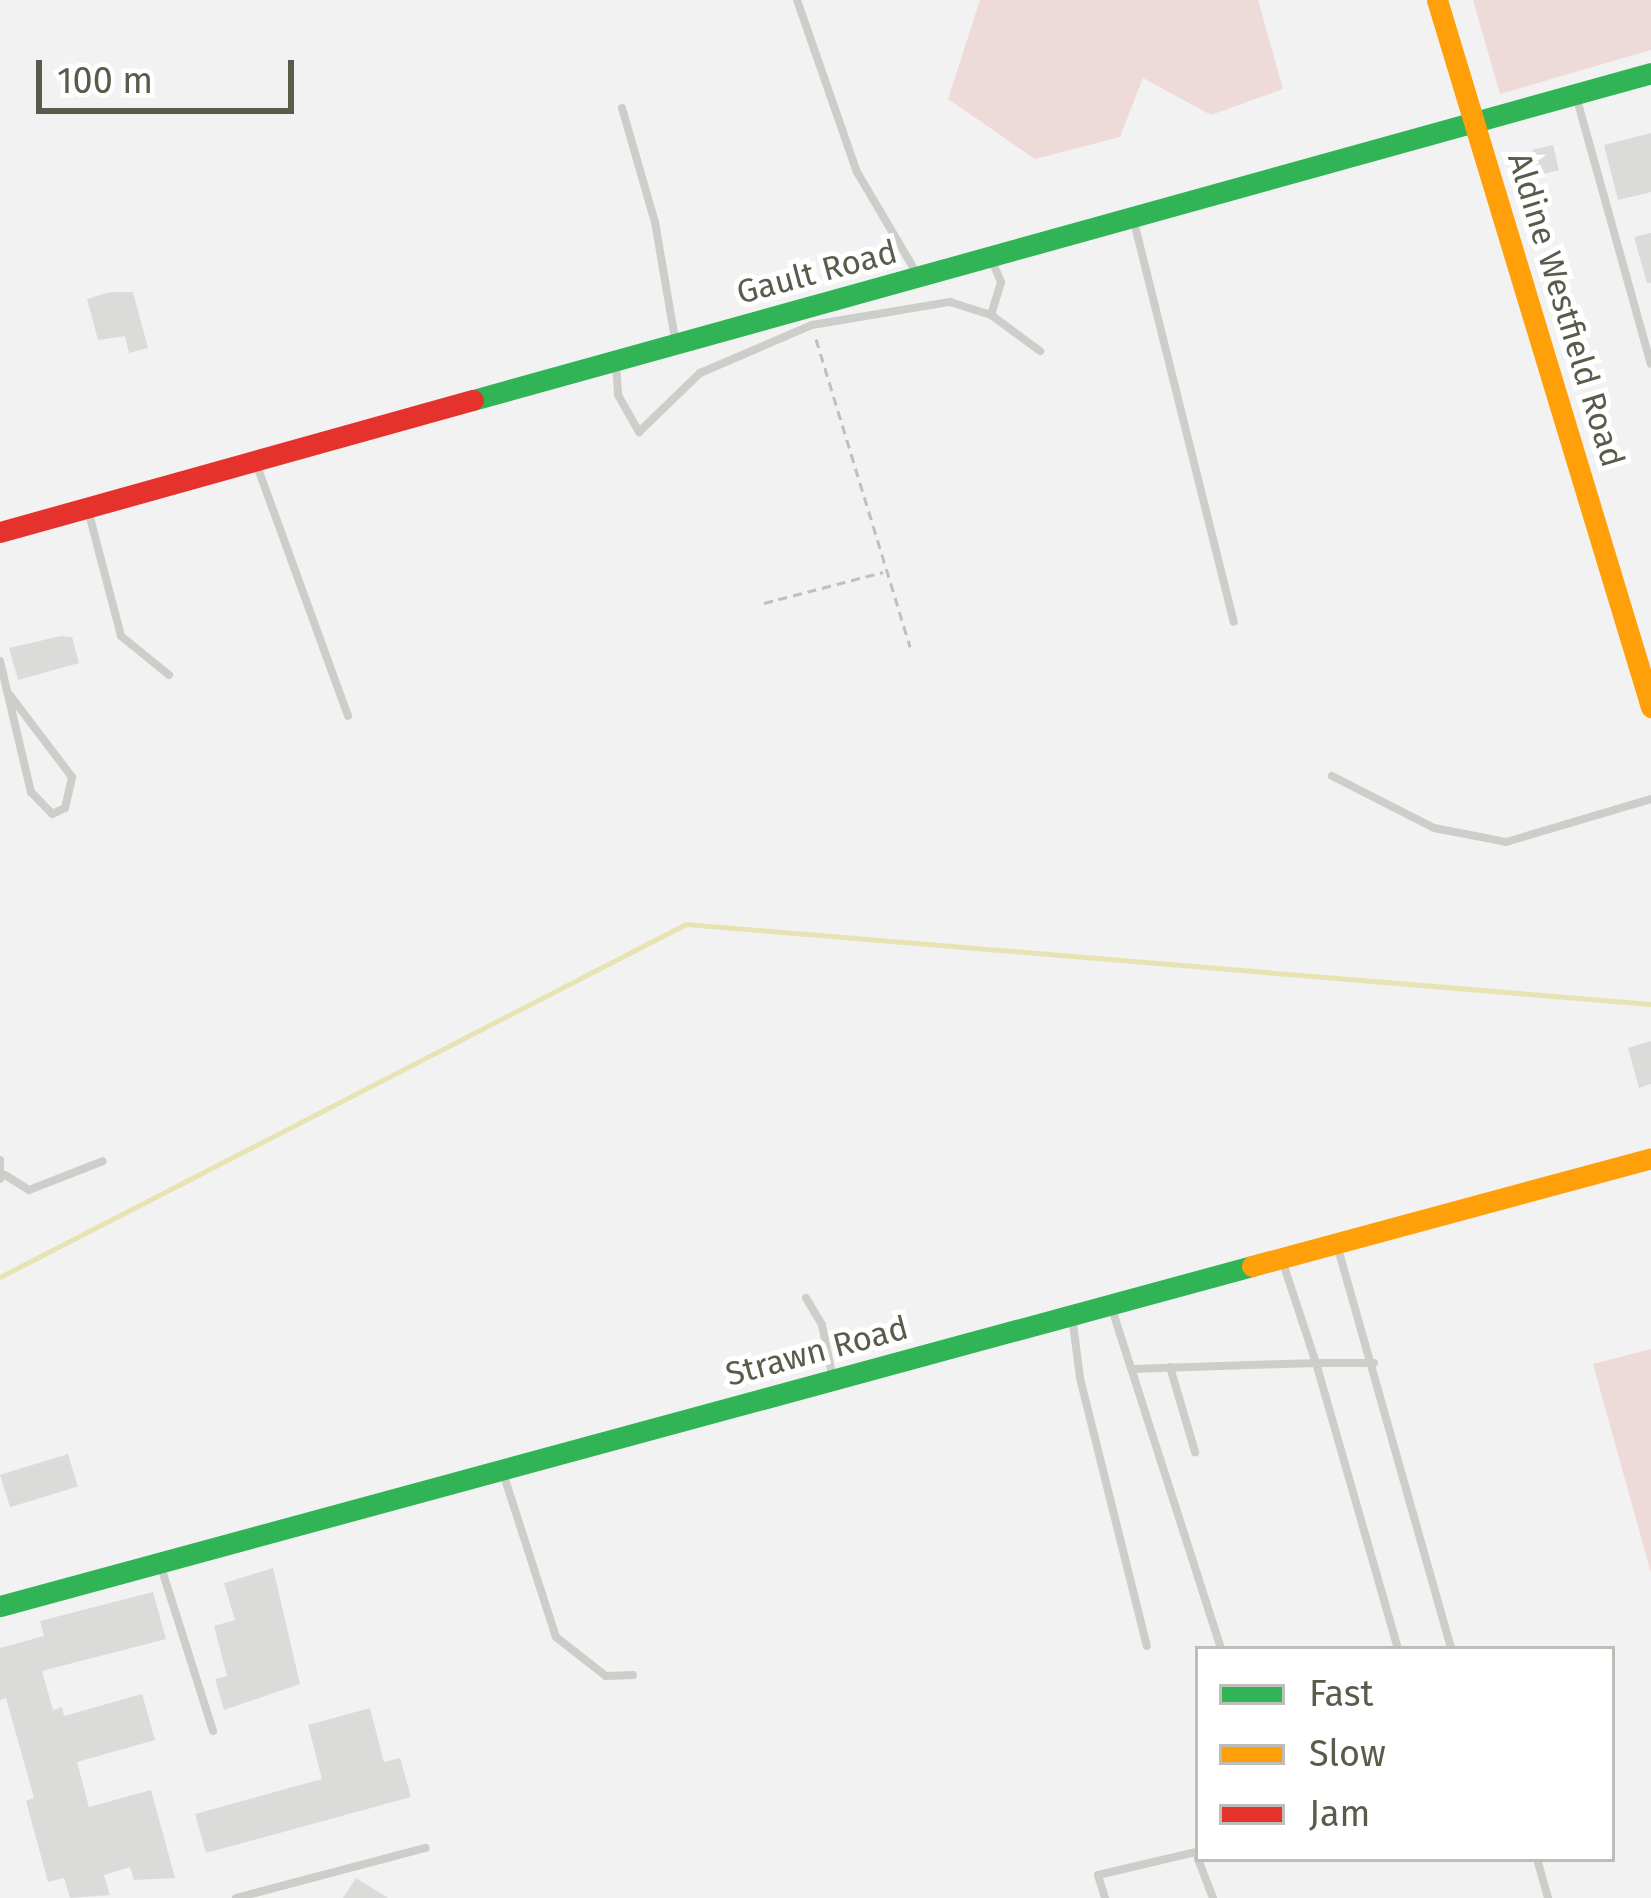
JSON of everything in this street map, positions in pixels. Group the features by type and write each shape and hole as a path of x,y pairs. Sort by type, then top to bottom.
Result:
{"street":[{"name":"Aldine Westfield Road","path":"1437,0 1651,707"},
{"name":"Gault Road","path":"0,532 1651,73"},
{"name":"Strawn Road","path":"0,1606 1651,1158"}],"lane":[{"path":"797,0 857,172 919,279"},
{"path":"1576,94 1651,364"},
{"path":"622,108 655,222 676,346"},
{"path":"1134,220 1234,622"},
{"path":"991,260 1001,282 991,316"},
{"path":"616,363 618,395 639,432 700,373 812,325 950,302 991,316 1040,351"},
{"path":"255,462 348,716"},
{"path":"87,508 122,636 169,675"},
{"path":"0,661 31,792 52,814 65,808 72,777 9,694"},
{"path":"1332,776 1434,828 1506,842 1651,799"},
{"path":"0,1160 3,1177 29,1190 103,1161"},
{"path":"1337,1244 1450,1646"},
{"path":"1282,1258 1397,1646"},
{"path":"806,1298 822,1325 833,1382"},
{"path":"1111,1305 1220,1646"},
{"path":"1072,1316 1080,1378 1147,1646"},
{"path":"1132,1369 1374,1363"},
{"path":"1170,1366 1195,1452"},
{"path":"503,1473 556,1637 606,1676 633,1675"},
{"path":"160,1564 213,1731"},
{"path":"236,1898 425,1848"},
{"path":"1105,1898 1098,1875 1195,1852"},
{"path":"1199,1862 1213,1898"},
{"path":"1538,1862 1548,1898"}],"path":[{"path":"812,325 883,572 910,646"},
{"path":"764,603 883,572"}],"shaded area":[{"path":"980,0 1258,0 1283,89 1211,115 1143,78 1120,137 1035,159 948,99"},
{"path":"1473,0 1651,0 1651,50 1500,94"},
{"path":"1651,1349 1651,1573 1593,1364"}],"building":[{"path":"1651,133 1651,192 1618,200 1604,145"},
{"path":"1553,145 1559,170 1538,175 1533,150"},
{"path":"1651,233 1651,283 1647,283 1634,237"},
{"path":"133,292 148,348 129,353 125,336 98,340 87,299"},
{"path":"72,637 79,663 18,680 9,648"},
{"path":"1651,1041 1651,1084 1639,1088 1628,1048"},
{"path":"68,1454 78,1487 10,1507 0,1475"},
{"path":"273,1568 300,1684 224,1710 215,1679 227,1676 214,1626 235,1620 224,1583"},
{"path":"153,1592 166,1639 42,1671 53,1710 62,1707 64,1716 142,1694 155,1740 77,1762 89,1807 151,1790 175,1878 134,1880 130,1867 104,1875 110,1895 70,1898 64,1878 48,1882 26,1801 34,1798 6,1698 0,1700 0,1648 44,1636 40,1621"},
{"path":"370,1708 384,1762 400,1758 411,1797 206,1853 195,1814 322,1779 308,1725"},
{"path":"356,1878 388,1898 343,1898"}],"waterway":[{"path":"0,1277 686,924 1651,1004"}],"traffic: fast":[{"path":"473,400 1651,73"},
{"path":"0,1606 1252,1266"}],"traffic: slow":[{"path":"1437,0 1651,707"},
{"path":"1252,1266 1651,1158"}],"traffic: jam":[{"path":"0,532 473,400"}]}
